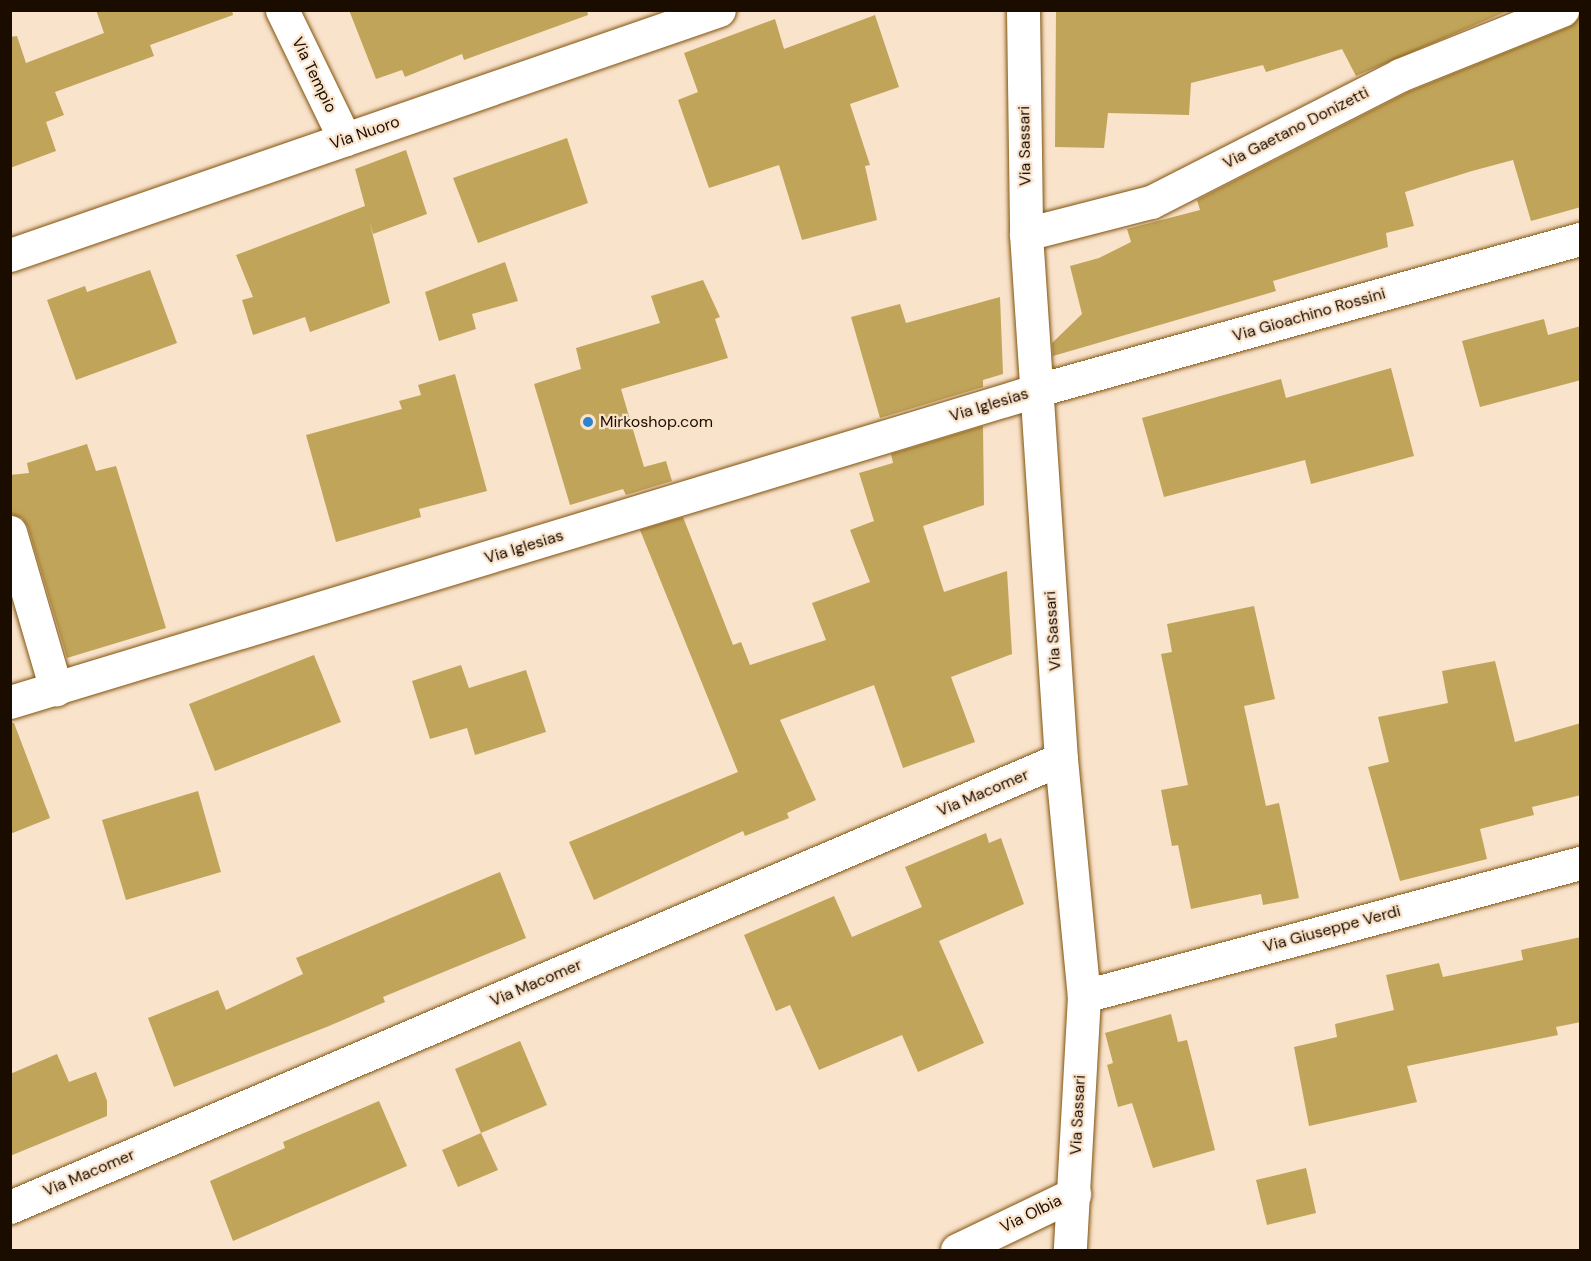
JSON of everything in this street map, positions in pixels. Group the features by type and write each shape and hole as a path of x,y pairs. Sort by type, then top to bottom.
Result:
{"street":[{"name":"Via Tempio","path":"282,10 345,140"},
{"name":"Via Nuoro","path":"10,255 719,10"},
{"name":"Via Sassari","path":"1023,10 1026,234 1061,759 1084,996 1070,1251"},
{"name":"Via Gaetano Donizetti","path":"1026,234 1151,202 1400,75 1562,10"},
{"name":"Via Gioachino Rossini","path":"1038,390 1581,239"},
{"name":"Via Iglesias","path":"10,702 1038,390"},
{"path":"10,532 56,689"},
{"name":"Via Macomer","path":"10,1207 1061,759"},
{"name":"Via Giuseppe Verdi","path":"1084,996 1581,863"},
{"name":"Via Olbia","path":"957,1251 1074,1194"}],"building":[{"path":"96,10 232,10 233,15 150,45 154,56 55,92 64,115 46,122 56,151 10,168 10,37 17,36 26,63 104,33"},
{"path":"349,10 587,10 588,15 464,60 462,54 405,77 402,70 376,79"},
{"path":"1056,10 1510,10 1356,76 1342,49 1266,72 1263,65 1191,83 1189,115 1108,113 1104,148 1055,147"},
{"path":"1580,13 1581,207 1531,221 1513,160 1472,171 1405,192 1414,226 1386,233 1388,247 1273,281 1276,291 1053,356 1052,343 1082,314 1070,266 1099,258 1131,242 1127,229 1200,210 1197,200 1408,92 1569,27"},
{"path":"875,15 899,87 850,104 870,165 865,166 877,220 802,240 779,165 709,188 678,100 698,92 684,53 775,19 784,49"},
{"path":"567,138 588,203 478,243 453,178"},
{"path":"406,150 427,214 373,234 369,220 390,303 310,332 305,317 253,335 242,300 253,297 236,255 365,206 355,169"},
{"path":"505,262 518,301 472,314 476,329 439,341 425,292"},
{"path":"150,270 177,343 76,380 47,300 85,286 87,292"},
{"name":"Mirkoshop.com","path":"703,280 720,317 715,319 728,358 621,389 644,467 666,461 672,481 626,495 623,489 570,505 534,384 581,369 576,348 660,323 651,296"},
{"path":"1000,297 1003,374 983,380 983,387 880,418 851,317 900,304 906,323"},
{"path":"1544,319 1548,335 1581,326 1581,380 1480,407 1462,341"},
{"path":"1391,368 1414,456 1311,484 1305,460 1164,497 1142,418 1281,379 1286,398"},
{"path":"455,374 487,491 419,509 421,517 336,542 306,435 402,409 399,401 421,395 418,385"},
{"path":"983,426 984,505 923,526 944,592 1007,571 1012,654 951,677 975,742 903,768 874,685 780,720 816,800 787,813 789,818 745,836 743,831 594,900 569,842 738,772 640,530 683,517 733,645 741,642 750,665 826,640 812,603 870,582 850,530 874,521 859,473 893,463 891,454"},
{"path":"87,444 96,471 116,466 166,628 67,658 28,527 22,518 10,514 10,475 29,473 27,463"},
{"path":"1254,606 1275,699 1244,706 1266,806 1279,803 1299,898 1263,905 1261,894 1191,909 1178,845 1172,846 1161,790 1188,785 1161,654 1172,652 1167,624"},
{"path":"314,655 341,722 215,771 189,704"},
{"path":"1495,661 1515,742 1581,723 1581,795 1532,807 1534,815 1480,829 1487,859 1400,881 1368,767 1389,762 1378,717 1448,703 1442,671"},
{"path":"461,665 469,688 526,670 546,732 475,755 467,728 430,739 412,681"},
{"path":"10,723 14,723 50,818 10,834"},
{"path":"198,791 221,872 126,900 102,820"},
{"path":"986,833 989,843 1001,838 1024,904 939,941 984,1043 918,1072 902,1035 819,1070 790,1005 776,1011 744,935 834,896 852,937 922,907 905,867"},
{"path":"500,872 526,938 383,997 385,1002 329,1026 174,1087 148,1018 218,990 226,1010 303,974 296,958"},
{"path":"1581,937 1581,1022 1556,1027 1558,1035 1407,1066 1417,1102 1309,1126 1294,1047 1337,1037 1335,1024 1394,1010 1386,975 1439,963 1443,977 1523,960 1521,950"},
{"path":"1171,1014 1178,1042 1187,1040 1215,1150 1153,1168 1132,1103 1118,1107 1107,1065 1113,1063 1105,1033"},
{"path":"520,1041 547,1105 481,1133 455,1069"},
{"path":"57,1054 69,1082 96,1072 107,1101 107,1116 10,1156 10,1074"},
{"path":"379,1101 407,1166 233,1241 210,1181 285,1148 283,1142"},
{"path":"481,1133 498,1170 458,1187 442,1150"},
{"path":"1306,1168 1316,1213 1267,1225 1256,1180"}],"place":[{"name":"Mirkoshop.com","path":"588,422"}]}
